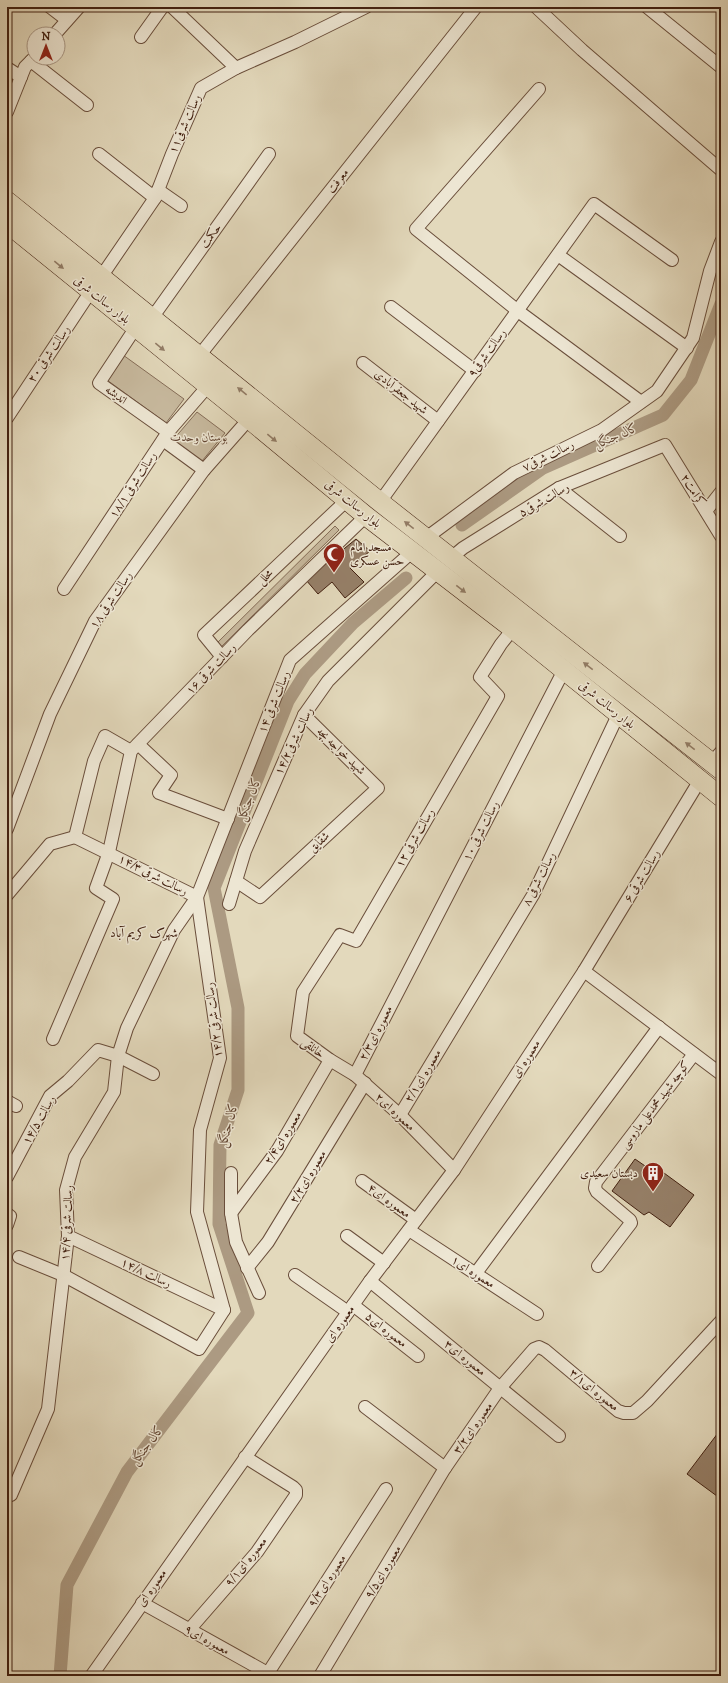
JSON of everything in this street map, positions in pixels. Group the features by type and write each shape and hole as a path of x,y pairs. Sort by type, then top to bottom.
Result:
{"main road":[{"name":"بلوار رسالت شرقی","path":"7,201 46,244 96,284 152,318 380,502 419,544 445,565 518,622 718,762"},
{"name":"بلوار رسالت شرقی","path":"7,223 46,244"},
{"name":"بلوار رسالت شرقی","path":"96,284 136,327 366,516 419,544"},
{"name":"بلوار رسالت شرقی","path":"518,622 564,670 721,797"}],"street":[{"path":"50,7 67,20"},
{"path":"62,26 79,7"},
{"path":"141,37 160,9 163,7"},
{"path":"172,7 236,68"},
{"name":"رسالت شرقی۱۱","path":"96,284 156,194 201,88 236,68 296,42 366,7"},
{"name":"معرفت","path":"199,356 476,7"},
{"path":"536,7 582,50 721,170"},
{"path":"647,7 721,67"},
{"path":"7,112 26,66"},
{"path":"39,66 87,105"},
{"path":"7,68 22,77"},
{"path":"540,89 416,229 518,311 642,402"},
{"path":"99,154 156,194 181,206"},
{"name":"حکمت","path":"152,318 270,154"},
{"name":"رسالت شرقی۹","path":"380,502 594,204 672,260"},
{"name":"رسالت شرقی۷","path":"419,544 514,473 602,430 657,391 693,338 710,271 721,242"},
{"path":"558,254 687,348"},
{"name":"رسالت شرقی ۲۰","path":"7,418 96,284"},
{"path":"391,308 474,371"},
{"name":"اندیشه","path":"136,327 99,382 165,436"},
{"name":"شهید جعفرآبادی","path":"363,363 438,422"},
{"name":"رسالت شرقی ۱۸/۱","path":"64,589 165,436 208,386"},
{"name":"رسالت شرقی ۱۸","path":"7,829 50,714 95,621 204,470 249,419"},
{"path":"165,436 204,470"},
{"name":"رسالت شرقی۵","path":"445,565 464,548 559,488 665,445"},
{"name":"کرامت۲","path":"665,445 721,536"},
{"path":"559,488 620,536"},
{"path":"706,510 721,492"},
{"name":"محلل","path":"222,657 204,634 347,500"},
{"name":"رسالت شرقی ۱۶","path":"135,748 222,657 366,516"},
{"name":"رسالت شرقی ۱۴","path":"197,897 290,660 419,544"},
{"name":"رسالت شرقی۱۴/۲","path":"229,904 245,850 304,715 328,682 445,565"},
{"name":"رسالت شرقی ۱۲","path":"296,1036 302,992 340,935 356,941 498,696 480,677 501,644 518,622"},
{"name":"رسالت شرقی ۱۰","path":"398,992 564,670"},
{"name":"شهید خواجه بچه","path":"304,715 378,788"},
{"name":"رسالت شرقی ۸","path":"447,1037 533,895 618,715"},
{"path":"7,895 50,844 75,837 94,761 104,736 135,748 171,775 159,793 228,819"},
{"path":"53,1039 113,899 96,888 109,852 135,748"},
{"name":"رسالت شرقی ۶","path":"584,971 700,780"},
{"name":"شقایق","path":"236,880 260,897 378,788"},
{"name":"رسالت شرقی ۱۴/۳","path":"75,837 109,852 197,897"},
{"name":"رسالت شرقی ۱۴/۴","path":"7,1492 11,1495 48,1409 68,1236 66,1190 75,1156 114,1092 118,1056 127,1028 174,930 197,897"},
{"name":"رسالت شرقی ۱۴/۲","path":"197,897 220,1058 200,1130 197,1212 224,1310"},
{"path":"584,971 721,1074"},
{"name":"معموره ای","path":"93,1675 142,1603 370,1281 454,1170 584,971"},
{"name":"معموره ای۲/۳","path":"355,1075 398,992"},
{"path":"476,1274 659,1027"},
{"name":"خانلقی","path":"296,1036 330,1060"},
{"name":"معموره ای۲/۱","path":"400,1115 447,1037"},
{"name":"رسالت ۱۴/۵","path":"7,1178 50,1096 68,1081 98,1050 118,1056"},
{"name":"کوچه شهید محمدعلی ماروسی","path":"598,1266 631,1223 630,1220 597,1192 595,1188 596,1182 694,1054"},
{"path":"118,1056 153,1074"},
{"name":"معموره ای۲","path":"330,1060 365,1083 400,1115 454,1170"},
{"name":"معموره ای۲/۴","path":"231,1213 277,1151 330,1060"},
{"name":"معموره ای۲/۲","path":"247,1268 268,1242 365,1083"},
{"path":"231,1173 231,1213 236,1242 259,1293"},
{"name":"معموره ای۴","path":"362,1181 412,1225"},
{"path":"7,1214 10,1216 7,1225"},
{"name":"معموره ای۱","path":"412,1225 476,1274 537,1314"},
{"name":"رسالت ۱۴/۸","path":"68,1236 224,1310"},
{"path":"347,1236 384,1263"},
{"path":"19,1257 63,1275 199,1349 224,1310"},
{"name":"معموره ای۵","path":"295,1275 351,1308 418,1356"},
{"name":"معموره ای۳","path":"370,1281 559,1436"},
{"name":"معموره ای۳/۱","path":"500,1388 534,1349 539,1347 545,1350 618,1411 632,1413 647,1401 721,1321"},
{"name":"معموره ای۳/۲","path":"445,1468 500,1388"},
{"path":"365,1407 445,1468"},
{"name":"معموره ای۹/۱","path":"189,1630 257,1552 296,1495 296,1490 293,1487 245,1457"},
{"name":"معموره ای۹/۵","path":"320,1676 445,1468"},
{"name":"معموره ای۹/۳","path":"271,1675 386,1489"},
{"name":"معموره ای۹","path":"142,1603 271,1675"}],"green space":[{"path":"123,355 184,399 166,423 107,380"},
{"name":"بوستان وحدت","path":"197,412 225,433 202,461 173,440"},
{"path":"335,526 339,530 218,650 214,646"}],"building":[{"name":"مسجد امام حسن عسکری","path":"356,539 370,551 350,568 364,582 345,598 332,582 318,594 306,580"},
{"name":"دبستان سعیدی","path":"635,1159 661,1177 664,1173 694,1195 670,1227 649,1212 644,1215 612,1191"},
{"path":"721,1429 721,1499 687,1474"}],"waterway":[{"name":"کال جنگل","path":"462,525 543,468 663,415 691,380 721,304"},
{"name":"کال جنگل","path":"60,1676 67,1585 127,1472 248,1313 219,1224 220,1145 238,1090 238,1008 214,888 288,701 305,674 353,623 406,578"}],"railway":[{"path":"7,1670 17,1676"}],"place":[{"name":"مسجد امام حسن عسکری","path":"334,574"},
{"name":"دبستان سعیدی","path":"653,1192"}],"district":[{"name":"شهرک کریم آباد","path":"144,933"}]}
